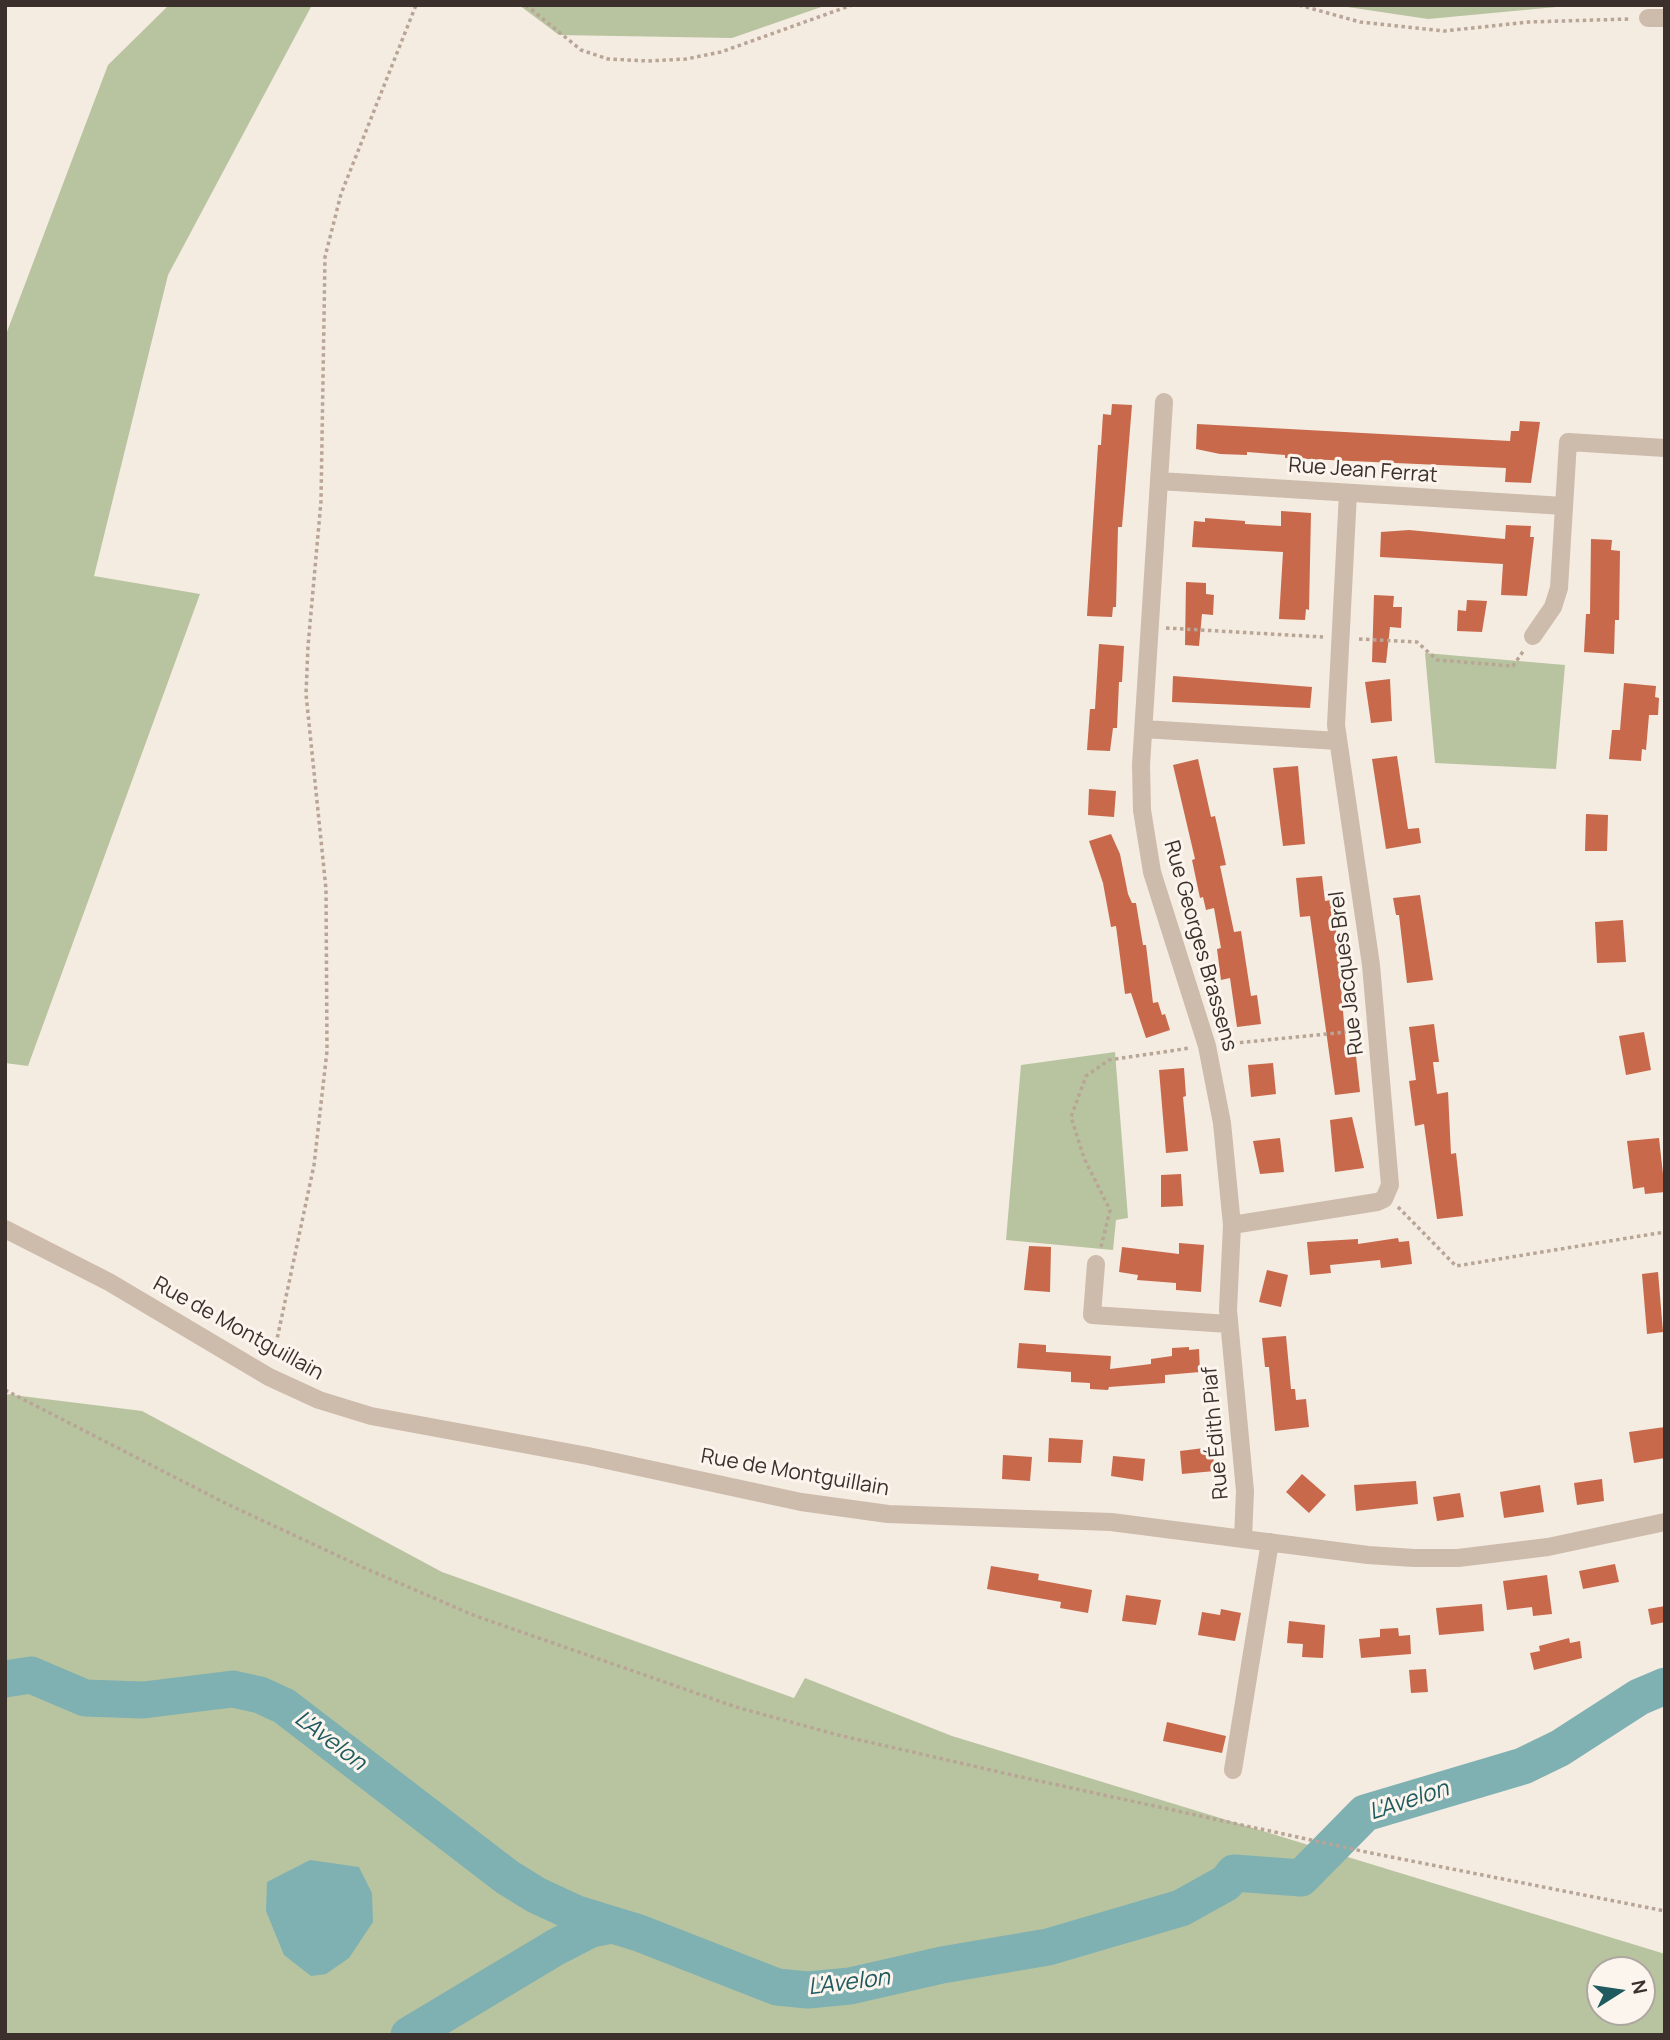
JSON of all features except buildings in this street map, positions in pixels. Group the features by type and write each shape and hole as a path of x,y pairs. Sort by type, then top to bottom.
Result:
{"street":[{"path":"1159,481 1164,402"},
{"path":"1533,636 1558,595 1568,442 1665,448"},
{"name":"Rue Jean Ferrat","path":"1159,481 1564,506"},
{"name":"Rue Georges Brassens","path":"1159,481 1144,729 1142,810 1148,851 1207,1046 1222,1123 1232,1224"},
{"name":"Rue Jacques Brel","path":"1348,492 1337,684 1338,741 1365,917 1377,1029 1391,1178 1384,1199"},
{"path":"1144,729 1338,741"},
{"path":"1232,1224 1384,1199"},
{"name":"Rue Édith Piaf","path":"1232,1224 1229,1324 1245,1491 1243,1539"},
{"name":"Rue de Montguillain","path":"5,1229 109,1282 269,1377 318,1400 371,1416 570,1452 831,1507 888,1514 1111,1522 1368,1556 1458,1558 1571,1543 1665,1522"},
{"path":"1097,1264 1093,1315 1229,1324"},
{"path":"1233,1770 1270,1542"}],"path":[{"path":"269,1377 314,1165 326,1065 326,900 306,694 323,474 325,257 341,194 416,5"},
{"path":"526,5 581,50 608,59 648,61 686,59 721,52 852,5"},
{"path":"1299,5 1360,22 1444,31 1557,21 1657,18"},
{"path":"1097,1264 1110,1210 1084,1158 1071,1117 1086,1076 1109,1060 1207,1046 1377,1029"},
{"path":"1384,1199 1406,1212 1456,1266 1665,1232"},
{"path":"5,1390 318,1547 473,1615 612,1666 736,1707 826,1732 1371,1853 1665,1911"}],"green space":[{"path":"169,5 312,5 168,275 94,576 200,594 28,1066 5,1063 5,337 108,65"},
{"path":"519,5 827,5 732,38 559,35"},
{"path":"1334,5 1578,5 1428,19"},
{"path":"1425,653 1565,665 1556,769 1435,763"},
{"path":"1115,1052 1128,1218 1116,1220 1113,1250 1006,1240 1021,1065"},
{"path":"5,1394 142,1411 442,1572 794,1698 805,1678 952,1736 1665,1954 1665,2035 5,2035"}],"water":[{"path":"310,1860 359,1867 372,1893 373,1922 349,1958 326,1974 311,1976 284,1955 266,1911 267,1882"}],"waterway":[{"name":"L'Avelon","path":"5,1679 31,1675 85,1698 143,1700 233,1689 260,1695 284,1706 507,1877 536,1895 577,1914 639,1933 777,1987 808,1990 850,1986 942,1965 1048,1947 1181,1908 1226,1883 1234,1873 1301,1878 1365,1813 1523,1766 1560,1748 1639,1697 1665,1686"},
{"path":"409,2035 556,1947 591,1929 612,1925"}]}
